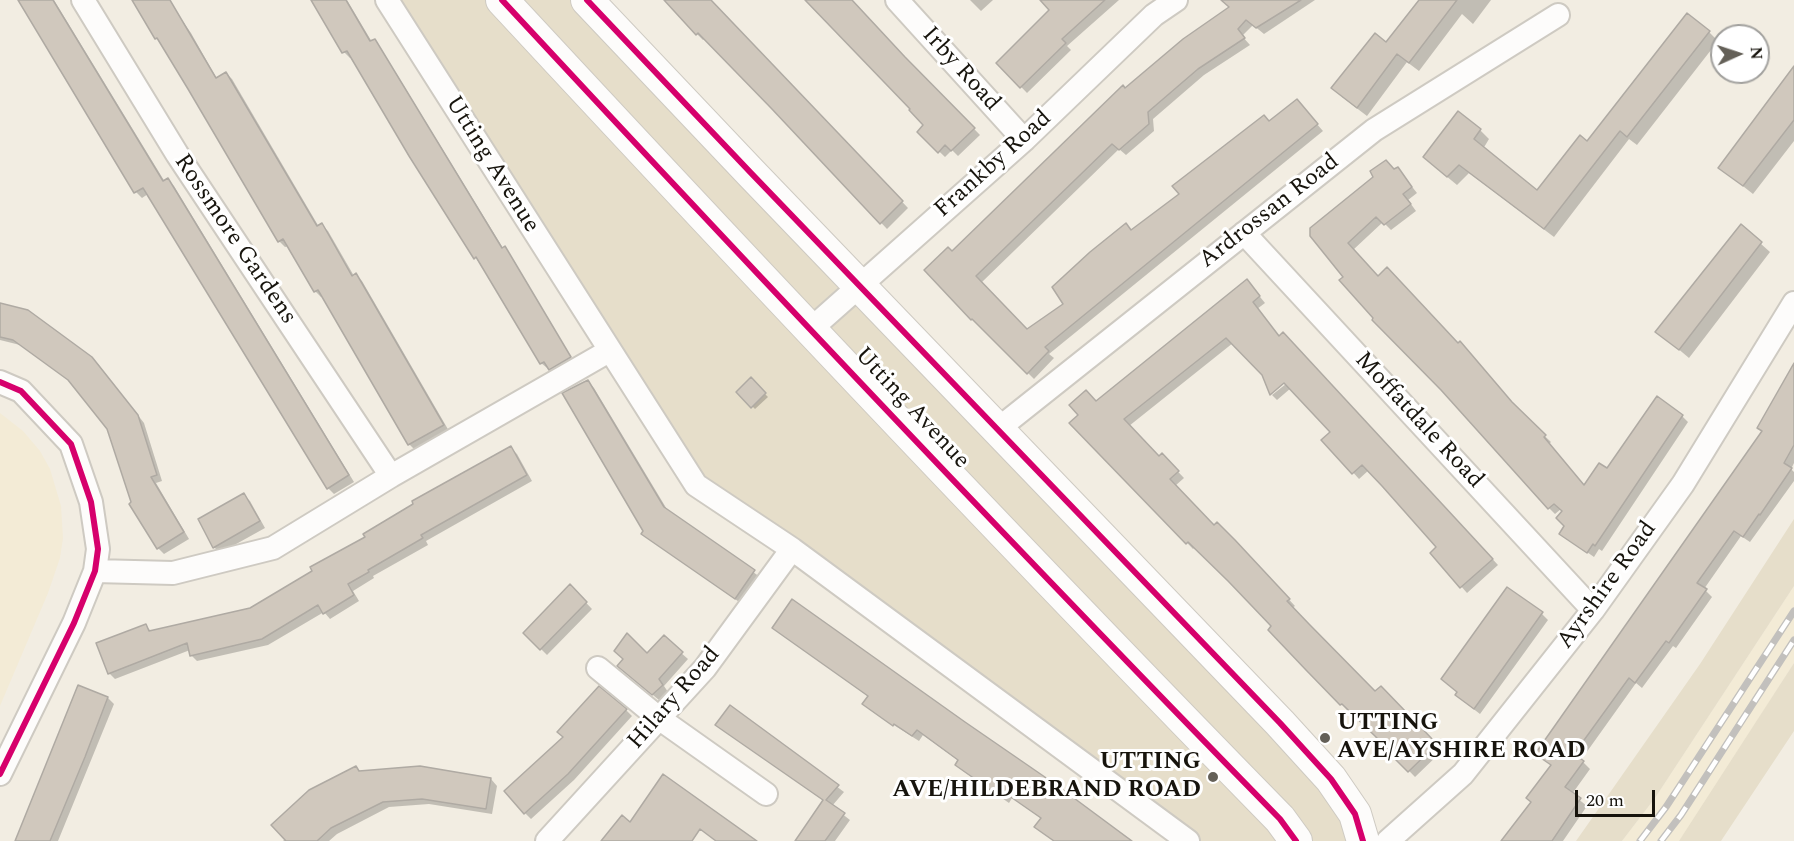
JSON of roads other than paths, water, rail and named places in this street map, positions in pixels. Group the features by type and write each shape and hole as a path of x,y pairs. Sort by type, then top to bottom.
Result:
{"street":[{"name":"Rossmore Gardens","path":"83,0 177,154 391,476"},
{"name":"Utting Avenue","path":"387,0 696,485 792,549 1188,841"},
{"name":"Utting Avenue","path":"502,0 1051,585 1280,819 1296,841"},
{"name":"Utting Avenue","path":"587,0 1331,779 1355,814 1362,841"},
{"name":"Irby Road","path":"897,0 1024,140"},
{"name":"Frankby Road","path":"811,328 1024,140 1154,15 1176,0"},
{"name":"Ardrossan Road","path":"998,429 1374,130 1558,15"},
{"name":"Moffatdale Road","path":"1244,233 1593,610"},
{"name":"Ayrshire Road","path":"1388,841 1463,774 1593,610 1683,484 1794,303"},
{"path":"95,571 173,573 273,548 391,476 609,351"},
{"path":"0,382 21,391 71,444 91,502 98,549 95,571 74,623 0,774"},
{"name":"Hilary Road","path":"547,841 705,668 792,549"},
{"path":"598,668 660,719 766,794"}],"railway":[{"path":"1640,841 1666,807 1794,611"},
{"path":"1661,841 1681,815 1794,640"}],"place":[{"name":"UTTING AVE/AYSHIRE ROAD","path":"1325,738"},
{"name":"UTTING AVE/HILDEBRAND ROAD","path":"1213,777"}]}
